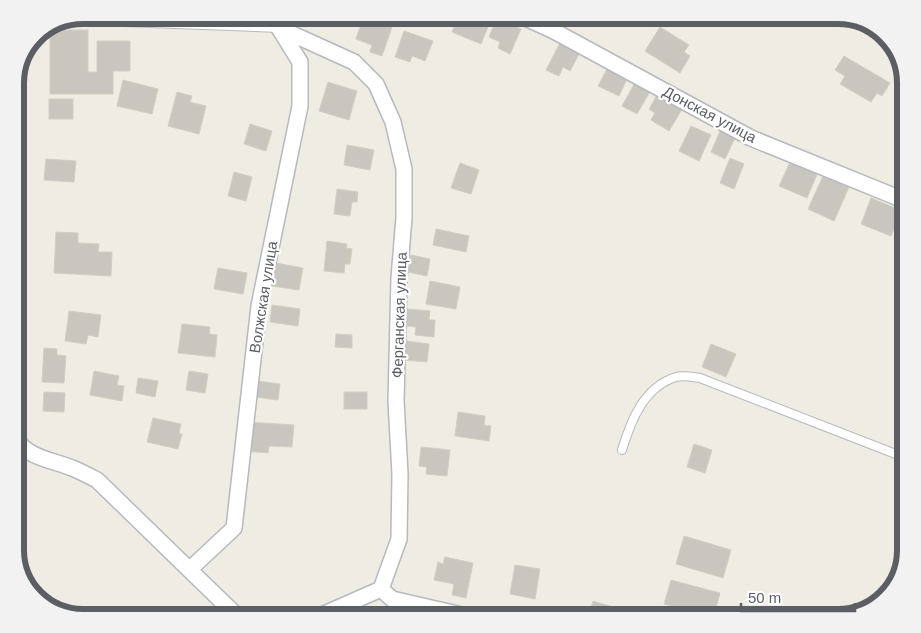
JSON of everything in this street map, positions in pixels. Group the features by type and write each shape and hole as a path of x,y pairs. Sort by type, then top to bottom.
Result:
{"street":[{"name":"Волжская улица","path":"190,569 234,528 259,306 300,106 300,62 283,24"},
{"name":"Ферганская улица","path":"287,24 354,62 376,84 393,122 404,169 404,218 399,278 396,401 400,474 399,539 380,589"},
{"name":"Донская улица","path":"539,24 752,138 897,197"},
{"path":"24,447 42,459 71,467 97,480 230,609"},
{"path":"335,609 380,589 392,599 436,609"}],"lane":[{"path":"622,450 628,428 640,405 657,386 678,376 700,378 897,455"}],"building":[{"path":"361,24 393,24 382,56 370,52 372,45 356,39"},
{"path":"455,24 489,24 481,44 452,32"},
{"path":"494,24 510,24 521,29 510,54 498,48 500,42 489,37"},
{"path":"660,27 689,45 684,52 690,56 680,73 645,51"},
{"path":"56,30 88,30 88,72 97,72 97,41 130,41 130,71 113,71 113,94 50,94 50,34 53,32"},
{"path":"404,31 433,41 425,61 412,56 410,62 395,57"},
{"path":"560,43 579,54 570,71 563,67 559,76 546,70"},
{"path":"844,56 890,83 882,96 877,93 871,102 840,84 845,76 835,70"},
{"path":"607,69 627,79 619,96 598,86"},
{"path":"637,79 652,88 637,114 622,106"},
{"path":"123,80 158,89 152,114 117,106"},
{"path":"328,82 357,91 349,120 319,111"},
{"path":"177,92 192,96 190,102 206,106 199,134 168,126"},
{"path":"657,95 682,109 669,131 651,120 655,113 649,109"},
{"path":"49,99 73,99 73,119 49,119"},
{"path":"250,124 272,131 266,151 244,144"},
{"path":"691,126 711,135 699,161 679,151"},
{"path":"721,129 736,136 725,159 711,152"},
{"path":"347,145 374,150 370,170 344,165"},
{"path":"730,158 744,164 734,189 720,183"},
{"path":"46,159 76,161 74,182 44,180"},
{"path":"791,160 818,172 807,198 779,186"},
{"path":"460,163 479,170 471,194 451,188"},
{"path":"234,172 252,177 246,201 228,196"},
{"path":"823,176 849,187 834,221 808,209"},
{"path":"337,189 358,192 357,202 352,202 350,216 334,214"},
{"path":"871,198 897,209 897,222 891,236 861,224"},
{"path":"436,229 469,236 466,252 433,245"},
{"path":"56,232 78,233 78,243 99,244 98,252 112,252 111,276 54,273"},
{"path":"327,241 347,244 346,248 352,249 350,264 345,264 344,273 324,271"},
{"path":"411,255 430,259 427,276 408,272"},
{"path":"276,263 303,268 299,290 272,286"},
{"path":"218,268 247,273 243,294 214,289"},
{"path":"430,281 460,287 456,309 426,304"},
{"path":"272,305 300,309 298,326 270,322"},
{"path":"407,309 430,311 429,320 435,320 434,337 415,335 416,327 406,326"},
{"path":"69,311 101,315 98,337 88,335 86,344 65,341"},
{"path":"182,324 210,327 209,334 217,335 215,357 178,353"},
{"path":"336,334 352,335 352,348 335,347"},
{"path":"407,341 429,344 427,362 404,360"},
{"path":"711,344 736,354 726,377 702,367"},
{"path":"44,348 57,349 57,355 66,356 64,383 42,382"},
{"path":"94,371 119,376 117,385 124,386 122,401 90,395"},
{"path":"189,371 208,374 205,393 186,390"},
{"path":"138,378 158,381 155,397 136,393"},
{"path":"257,381 280,384 278,400 255,397"},
{"path":"44,392 65,393 64,412 43,411"},
{"path":"344,392 367,392 367,409 344,409"},
{"path":"458,412 485,416 484,425 491,426 489,441 455,436"},
{"path":"153,418 181,424 179,433 182,434 178,449 147,442"},
{"path":"247,422 294,425 292,447 269,446 268,453 245,451"},
{"path":"694,444 712,450 705,473 687,467"},
{"path":"421,447 450,450 447,476 426,474 427,467 419,466"},
{"path":"684,536 731,550 723,578 676,564"},
{"path":"445,557 473,563 466,598 452,595 454,584 434,580 438,562 443,564"},
{"path":"515,565 540,569 535,599 510,594"},
{"path":"671,580 720,593 716,609 683,609 664,604"},
{"path":"593,601 619,609 591,609"}]}
